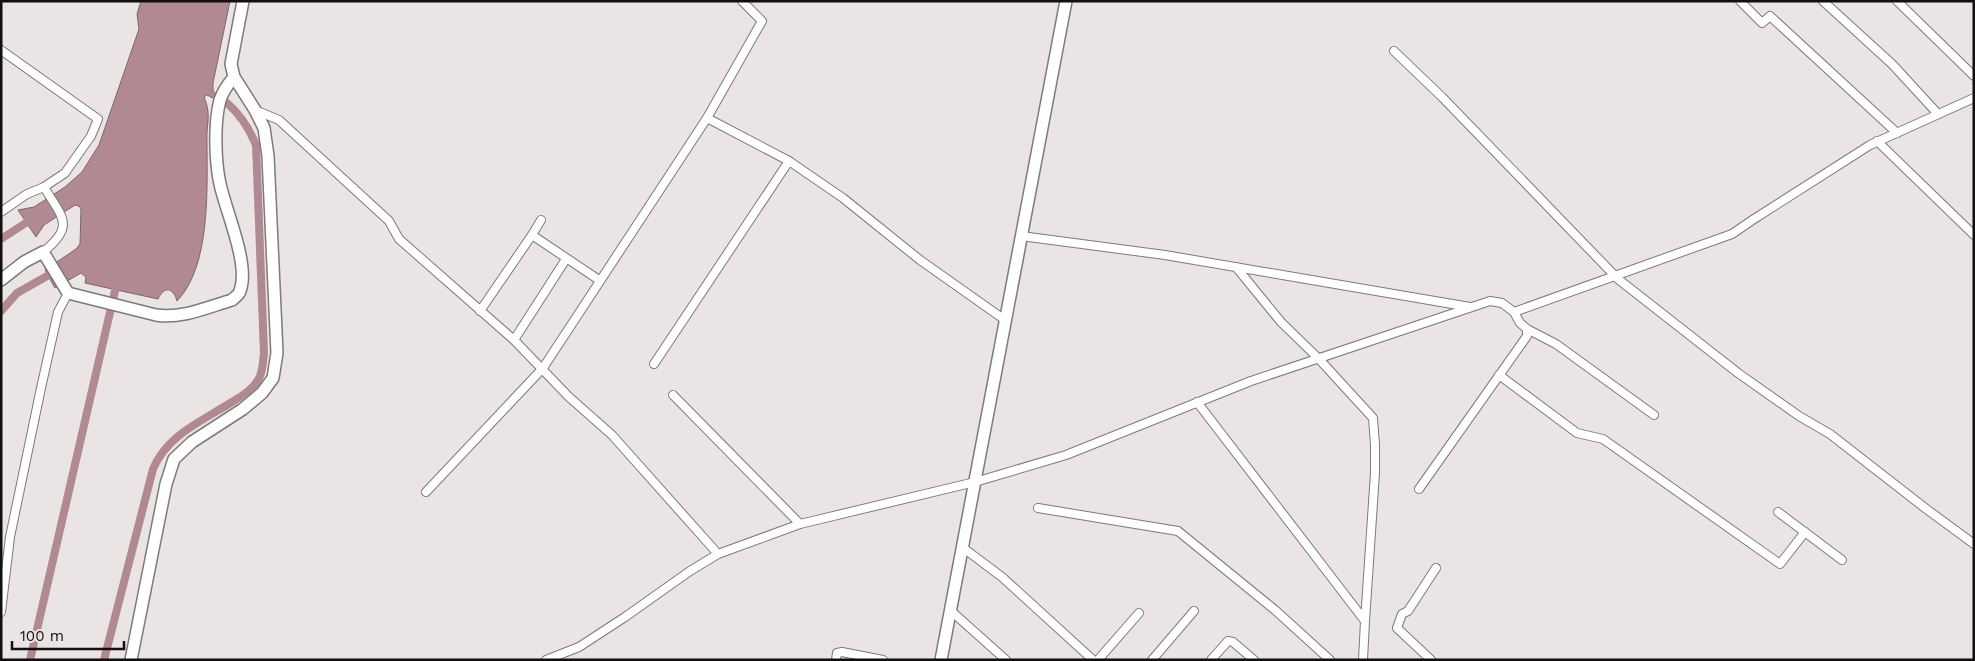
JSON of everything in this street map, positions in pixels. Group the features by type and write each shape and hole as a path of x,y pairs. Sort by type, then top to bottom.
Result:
{"street":[{"path":"130,660 166,484 174,459 192,442 242,409 262,392 273,378 277,353 268,156 264,128 234,77 231,64 243,1"},
{"path":"426,492 543,368 707,118 762,21 742,1"},
{"path":"941,660 1066,1"},
{"path":"1740,1 1762,23 1770,16 1897,133"},
{"path":"1823,1 1892,64 1938,114"},
{"path":"1897,1 1974,76"},
{"path":"1,50 98,119 91,136 65,173 45,190 27,194 1,212"},
{"path":"1394,51 1442,97 1616,276 1738,373 1799,416 1830,434 1974,544"},
{"path":"42,252 65,289 80,297 174,316 232,300 239,294 242,282 240,255 220,182 216,130 220,100 226,87 234,77"},
{"path":"1514,312 1732,234 1877,141 1974,98"},
{"path":"254,110 279,120 388,221 399,238 514,340 569,397 612,435 718,554"},
{"path":"707,118 789,161 843,198 920,260 1005,320"},
{"path":"1877,141 1974,235"},
{"path":"654,364 789,161"},
{"path":"1,280 24,262 42,252 62,233 64,226 62,217 45,190"},
{"path":"480,311 541,220"},
{"path":"532,235 599,280"},
{"path":"1021,236 1165,255 1472,307"},
{"path":"514,340 566,259"},
{"path":"1236,267 1281,322 1319,359 1373,418 1375,473 1363,660"},
{"path":"1,612 10,537 41,388 65,289"},
{"path":"546,660 579,646 625,617 690,570 718,554 800,524 975,482 1066,455 1251,381 1490,301 1502,303 1514,312 1520,323 1528,329 1535,331 1556,344 1654,415"},
{"path":"1420,489 1527,336 1528,329"},
{"path":"1499,375 1577,433 1603,440 1780,564 1805,532"},
{"path":"673,394 800,524"},
{"path":"1198,402 1365,621"},
{"path":"1038,508 1178,531 1275,610 1330,660"},
{"path":"1778,512 1842,560"},
{"path":"962,547 1002,576 1093,660"},
{"path":"1431,660 1398,628 1402,614 1408,611 1436,568"},
{"path":"950,610 1006,660"},
{"path":"1152,660 1194,611"},
{"path":"1098,660 1139,613"},
{"path":"1210,660 1228,641 1233,642 1254,660"},
{"path":"836,660 837,653 842,652 883,660"}],"shaded area":[{"path":"141,1 230,1 213,83 213,91 217,95 215,99 207,95 204,97 208,115 205,226 196,268 188,286 177,301 173,293 168,290 163,292 158,299 85,283 86,277 81,273 55,288 45,270 76,249 80,244 81,209 75,205 44,225 36,237 18,210 34,207 65,187 82,172 99,145 139,29 137,14"}],"waterway":[{"path":"104,660 153,469 159,457 186,430 250,390 260,377 262,370 264,353 256,145 244,122 227,103"},
{"path":"1,239 35,217"},
{"path":"1,311 17,293 56,271"},
{"path":"30,660 117,282"}]}
